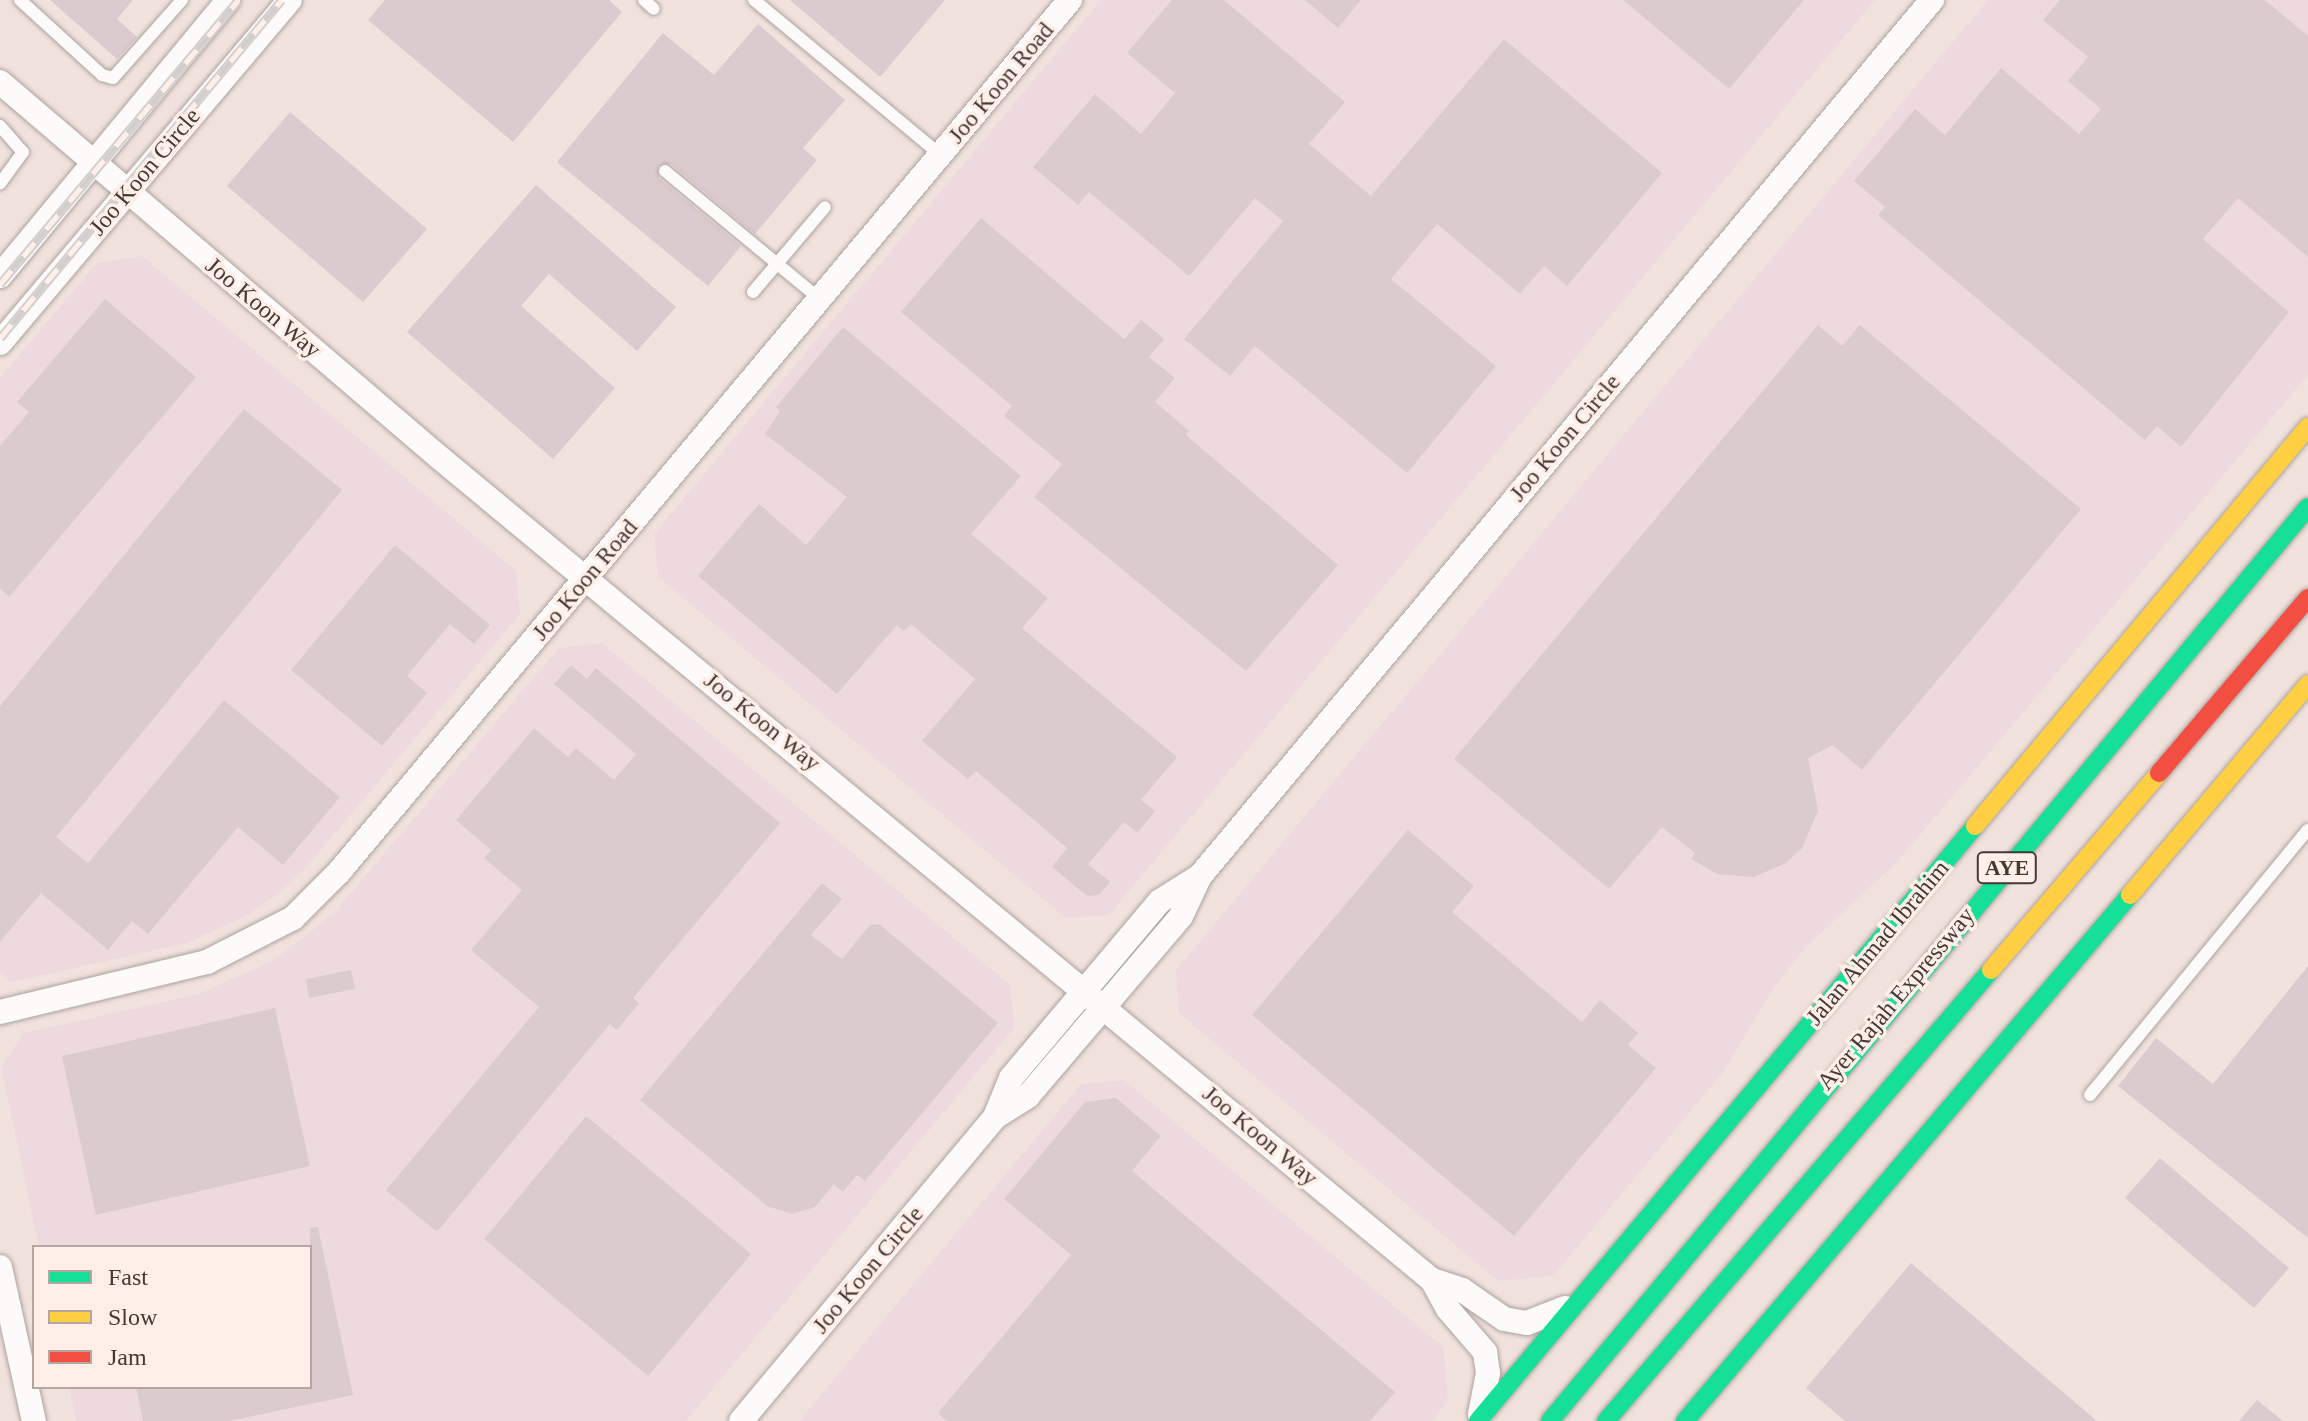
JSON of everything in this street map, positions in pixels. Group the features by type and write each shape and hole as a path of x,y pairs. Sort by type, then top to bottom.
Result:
{"main road":[{"name":"Jalan Ahmad Ibrahim","path":"1478,1421 2308,427"},
{"name":"Ayer Rajah Expressway","path":"1550,1421 2308,507"},
{"name":"AYE","path":"1606,1421 2308,598"},
{"path":"1693,1415 2308,684"}],"street":[{"name":"Joo Koon Circle","path":"0,343 290,0"},
{"name":"Joo Koon Road","path":"0,1012 207,962 293,918 339,872 1070,0"},
{"name":"Joo Koon Circle","path":"995,1117 1028,1096 1181,916 1200,876 1932,0"},
{"name":"Joo Koon Circle","path":"0,276 223,2"},
{"name":"Joo Koon Way","path":"0,82 127,193 587,578 1432,1280 1448,1309 1485,1352 1488,1373 1478,1421"},
{"name":"Joo Koon Circle","path":"741,1421 995,1117 1011,1078 1085,990 1160,901 1200,876"},
{"path":"0,1267 34,1421"},
{"name":"Joo Koon Way","path":"1432,1280 1462,1290 1504,1319 1527,1323 1553,1316 1581,1298"}],"lane":[{"path":"20,0 102,75 113,78 182,0"},
{"path":"644,0 654,9"},
{"path":"754,0 941,155"},
{"path":"0,126 23,152 0,184"},
{"path":"665,171 820,299"},
{"path":"753,292 825,207"},
{"path":"2090,1095 2303,846 2308,830"}],"shaded area":[{"path":"1101,0 1875,0 1109,915 1066,918 658,577 654,534"},
{"path":"1988,0 2308,0 2308,375 1898,861 1806,947 1774,987 1723,1072 1553,1276 1498,1281 1179,1013 1176,970"},
{"path":"142,256 516,571 520,614 304,870 275,896 246,916 187,943 12,982 0,973 0,378 97,263"},
{"path":"602,643 1010,985 1014,1028 686,1421 76,1421 69,1389 312,1389 312,1245 39,1245 1,1067 24,1033 199,994 272,961 333,914 559,648"},
{"path":"1124,1080 1443,1347 1448,1401 1431,1421 799,1421 1081,1084"}],"building":[{"path":"50,0 133,0 117,19 137,37 117,59"},
{"path":"385,0 609,0 622,12 513,142 368,20"},
{"path":"790,0 945,0 880,77"},
{"path":"1172,0 1224,0 1345,102 1309,144 1371,196 1504,39 1662,173 1567,286 1544,266 1520,294 1437,224 1391,279 1496,366 1407,473 1255,346 1230,376 1184,339 1283,221 1255,198 1189,276 1089,192 1078,205 1033,167 1095,94 1141,134 1175,93 1127,53"},
{"path":"1305,0 1361,0 1338,28"},
{"path":"1623,0 1804,0 1729,89"},
{"path":"2060,0 2265,0 2308,36 2308,257 2238,198 2203,239 2289,312 2181,447 2157,426 2145,440 1878,215 1885,207 1854,181 1915,109 1945,135 2001,68 2079,134 2101,109 2068,81 2088,57 2043,20"},
{"path":"758,24 845,100 803,148 817,160 755,234 671,164 658,166 659,178 741,246 708,286 557,162 663,33 714,75"},
{"path":"290,112 427,229 363,302 227,186"},
{"path":"536,185 676,307 637,351 549,274 521,306 615,388 553,459 407,332"},
{"path":"981,218 1124,339 1141,320 1164,339 1149,357 1175,378 1155,402 1189,431 1186,435 1338,565 1246,671 1034,497 1062,464 1004,416 1012,406 901,312"},
{"path":"105,299 196,377 9,597 0,588 0,446 29,412 17,402"},
{"path":"1818,325 1842,346 1860,325 2081,509 1862,770 1833,745 1808,758 1818,811 1802,848 1786,863 1754,877 1717,874 1691,859 1695,853 1662,827 1609,889 1454,759"},
{"path":"843,327 1021,476 971,534 1048,598 1022,628 1177,757 1141,800 1155,811 1137,833 1124,822 1088,864 1110,882 1099,895 1087,896 1052,867 1067,848 976,771 968,779 922,741 975,679 911,624 904,631 897,625 837,694 698,576 759,504 806,545 847,497 765,434 780,411 776,407"},
{"path":"244,409 342,490 56,837 88,863 224,700 340,797 283,865 238,827 148,934 132,921 108,950 41,893 0,942 0,706"},
{"path":"395,545 490,625 474,644 450,624 407,676 427,693 382,746 291,670"},
{"path":"571,665 587,679 596,668 780,823 633,998 639,1003 617,1030 610,1024 437,1232 386,1190 539,1007 471,950 522,890 484,858 491,850 456,820 534,728 568,757 576,748 614,780 636,754 554,684"},
{"path":"1408,830 1474,886 1452,912 1582,1022 1600,1000 1638,1033 1628,1045 1656,1068 1514,1236 1252,1015"},
{"path":"822,883 842,899 811,935 842,959 870,925 879,924 998,1023 865,1181 857,1175 843,1192 834,1184 815,1207 792,1214 767,1206 640,1100"},
{"path":"2308,966 2308,1238 2118,1086 2156,1038 2213,1084"},
{"path":"351,970 355,989 309,998 306,979"},
{"path":"275,1008 310,1166 96,1215 62,1056"},
{"path":"1116,1098 1161,1136 1132,1171 1395,1392 1370,1421 947,1421 938,1413 1071,1255 1004,1199 1085,1102"},
{"path":"586,1116 751,1254 648,1376 484,1239"},
{"path":"2160,1158 2289,1268 2254,1308 2125,1198"},
{"path":"318,1227 353,1395 229,1421 143,1421 136,1389 312,1389 310,1228"},
{"path":"1911,1263 2097,1421 1845,1421 1806,1388"},
{"path":"2257,1400 2283,1421 2239,1421"}],"railway":[{"path":"0,284 238,0"},
{"path":"0,338 282,0"}],"traffic: fast":[{"path":"1550,1421 2308,507"},
{"path":"1478,1421 1975,826"},
{"path":"1685,1421 2130,895"},
{"path":"1606,1421 1991,970"}],"traffic: slow":[{"path":"1975,826 2308,427"},
{"path":"2130,895 2308,684"},
{"path":"1991,970 2159,773"}],"traffic: jam":[{"path":"2159,773 2308,598"}]}
